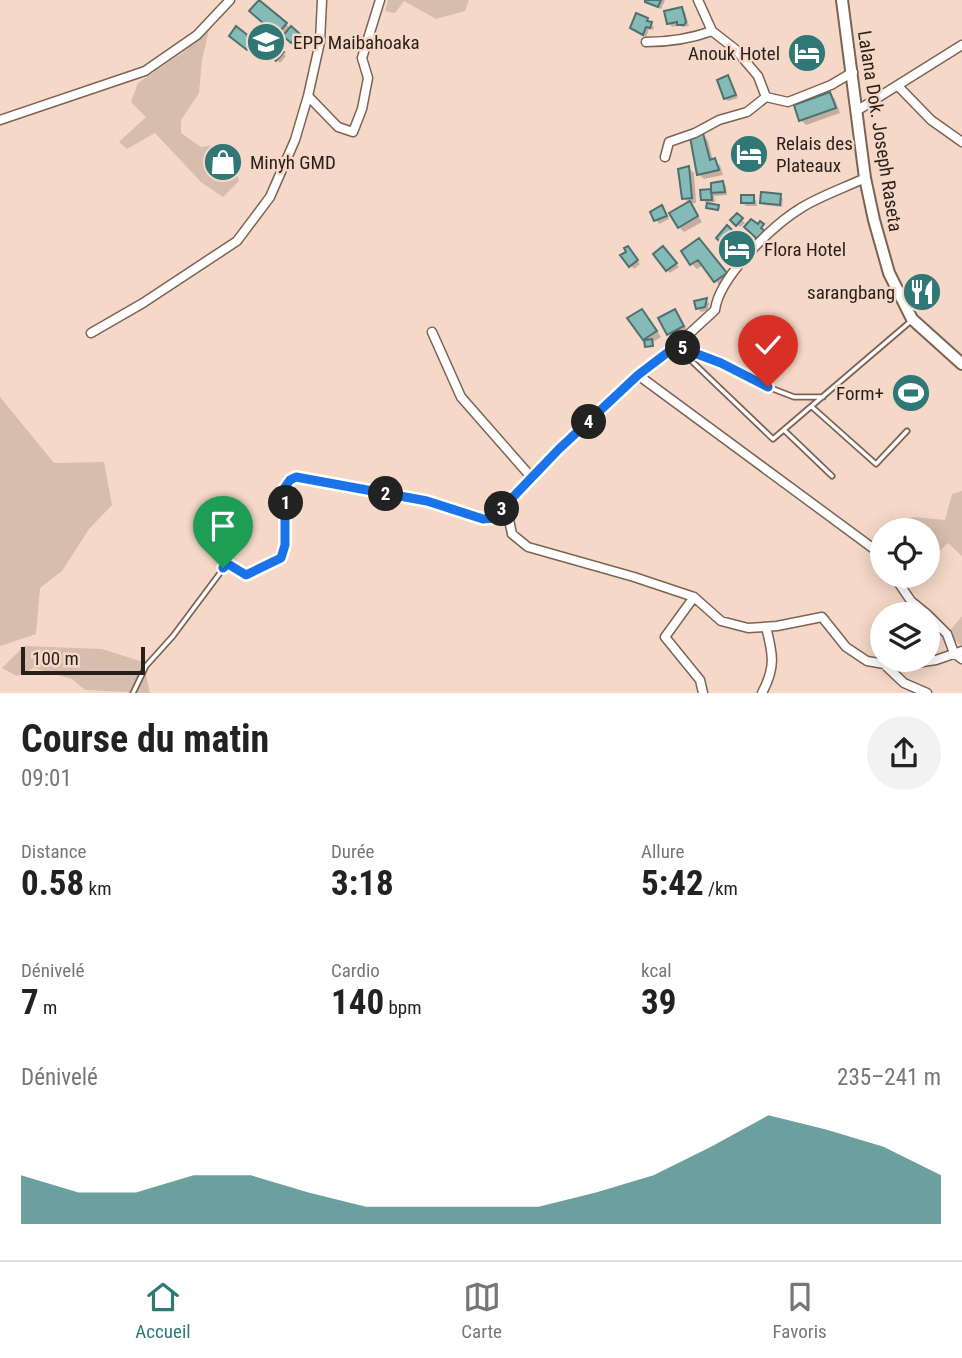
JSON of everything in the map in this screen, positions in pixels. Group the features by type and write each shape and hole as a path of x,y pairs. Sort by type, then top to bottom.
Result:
{"main road":[{"name":"Lalana Dok. Joseph Raseta","path":"842,0 865,178 889,273 912,319 962,364"}],"street":[{"path":"0,120 145,71 197,35 230,0"},
{"path":"92,332 143,303 237,241 270,197 295,140 308,96 320,42 322,0"},
{"path":"308,96 338,127 353,132 369,78 362,58 380,0"},
{"path":"698,0 712,32 735,49 758,76 766,97"},
{"path":"646,42 668,42 712,32"},
{"path":"858,110 962,45"},
{"path":"766,97 788,102 831,85 853,72"},
{"path":"898,86 932,120 962,142"},
{"path":"665,157 669,142 695,133 719,120 747,113 766,97"},
{"path":"865,178 801,208 767,235 737,268 716,297 715,310 676,346 638,375 532,478 512,499 508,515 512,534 528,547 694,597 721,621 748,628 822,617 846,647 870,662"},
{"path":"432,332 461,397 532,478"},
{"path":"638,375 870,547"},
{"path":"694,597 664,637 700,680 703,693"},
{"path":"762,693 774,654 766,627"},
{"path":"940,628 959,654 940,659"},
{"path":"893,672 904,683 926,693"}],"lane":[{"path":"676,346 774,439 912,319"},
{"path":"676,346 695,351 794,397 825,397"},
{"path":"812,407 876,464 907,431"},
{"path":"784,430 832,476"},
{"path":"132,693 146,666 173,636 226,565 232,564 246,575 281,558 285,545 285,487 290,480 296,477 422,500 483,519 493,518 512,499"}],"shaded area":[{"path":"388,0 469,0 465,11 436,19 404,1 395,13 385,11"},
{"path":"209,30 202,60 199,93 181,120 181,133 201,147 221,144 232,158 239,181 223,197 201,182 155,133 127,149 119,142 146,117 131,102 138,83 182,53"},
{"path":"751,142 757,161 744,166 738,146"},
{"path":"0,397 54,463 104,462 112,505 89,529 62,571 40,588 36,634 0,646"},
{"path":"962,491 962,556 948,543 940,550 940,520 945,520 952,494"},
{"path":"962,616 962,646 947,634"},
{"path":"24,646 102,649 143,662 150,693 85,690 72,679 34,668 17,676 2,668"}],"building":[{"path":"259,0 287,23 277,35 249,11"},
{"path":"645,0 661,0 658,7"},
{"path":"682,7 686,22 684,25 677,25 677,22 667,24 664,11"},
{"path":"636,13 652,22 643,35 630,28"},
{"path":"236,26 255,41 247,50 229,36"},
{"path":"291,26 300,34 291,43 283,36"},
{"path":"255,42 263,48 259,52 254,49 252,52 250,49"},
{"path":"275,44 284,52 276,61 267,54"},
{"path":"728,75 736,95 724,99 717,80"},
{"path":"830,92 836,108 799,121 794,105"},
{"path":"703,133 710,160 715,158 719,170 697,175 690,137"},
{"path":"689,166 692,198 682,199 678,169"},
{"path":"723,181 725,192 711,193 711,183"},
{"path":"711,189 712,200 701,200 700,190"},
{"path":"761,192 781,194 780,205 760,203"},
{"path":"741,195 754,195 754,203 741,203"},
{"path":"690,201 698,216 678,228 669,213"},
{"path":"707,203 719,205 718,210 706,208"},
{"path":"662,205 667,216 654,221 650,212"},
{"path":"737,213 743,218 736,226 730,220"},
{"path":"751,219 758,224 760,221 764,224 761,228 765,231 757,239 744,227"},
{"path":"727,225 749,246 737,259 724,251 726,248 716,238"},
{"path":"699,238 727,273 714,282 698,260 690,265 681,251"},
{"path":"628,246 638,260 629,267 620,255 626,252 624,248"},
{"path":"663,246 677,263 666,271 653,254"},
{"path":"707,298 705,307 696,309 694,301"},
{"path":"642,309 657,331 643,340 627,318"},
{"path":"675,309 684,326 667,335 658,318"},
{"path":"652,339 653,346 645,347 644,340"}],"place":[{"name":"EPP Maibahoaka","path":"266,42"},
{"name":"Anouk Hotel","path":"807,53"},
{"name":"Relais des Plateaux","path":"749,154"},
{"name":"Minyh GMD","path":"223,162"},
{"name":"Flora Hotel","path":"737,249"},
{"name":"sarangbang","path":"922,292"},
{"name":"Form+","path":"911,393"}],"route":[{"path":"223,568 232,564 246,575 281,558 285,551 285,487 287,482 296,477 427,501 483,519 493,518 559,449 638,375 676,346 695,351 768,387"}]}
